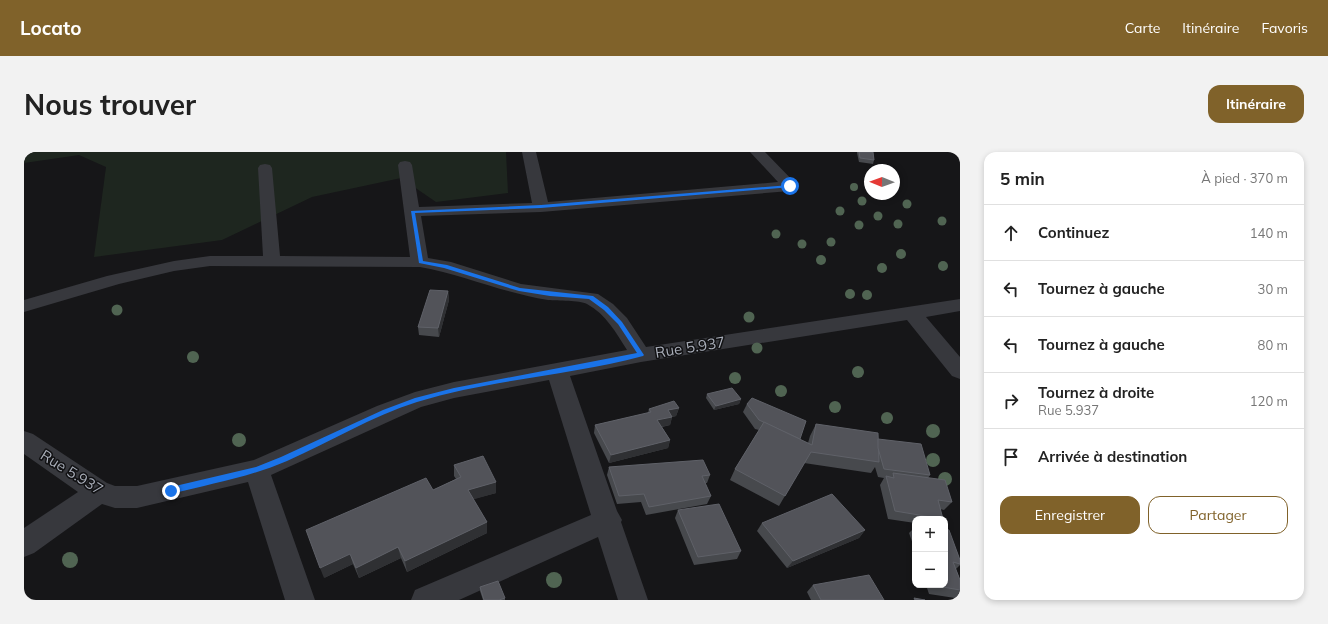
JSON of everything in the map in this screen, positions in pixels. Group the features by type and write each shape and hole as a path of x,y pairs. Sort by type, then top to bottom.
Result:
{"street":[{"path":"529,152 541,207"},
{"path":"412,212 541,207 790,186 758,152"},
{"path":"405,165 420,262"},
{"path":"265,168 272,262"},
{"path":"24,306 114,280 192,263 210,261 420,262 445,266 519,289 590,298 606,308 620,323 641,355"},
{"name":"Rue 5.937","path":"24,441 99,492 115,497 137,497 257,470 385,412 415,400 454,390 641,355 960,305"},
{"path":"911,312 960,371"},
{"path":"557,371 608,520 633,600"},
{"path":"257,470 300,600"},
{"path":"24,544 99,492"},
{"path":"426,600 608,520"}],"shaded area":[{"path":"24,152 506,152 508,193 436,202 401,178 312,197 222,240 94,257 106,167 79,155 24,163"}],"building":[{"path":"859,152 873,152 874,160 860,158"},
{"path":"430,290 448,291 438,328 418,327"},
{"path":"732,388 741,399 716,406 707,394"},
{"path":"752,398 806,421 800,439 759,420 747,404"},
{"path":"674,401 679,408 668,410 672,417 657,420 670,440 611,455 595,425 651,412 649,409"},
{"path":"764,422 812,445 816,424 878,433 879,462 811,452 785,496 735,469"},
{"path":"878,439 921,444 930,475 884,469 878,448"},
{"path":"483,456 496,482 468,490 487,522 405,561 398,547 356,568 350,554 320,568 306,530 426,478 433,490 461,477 454,465"},
{"path":"703,460 710,475 702,476 711,496 649,507 644,494 619,496 609,467"},
{"path":"893,473 945,480 952,502 938,500 942,516 925,516 895,511 886,476 894,478"},
{"path":"832,494 865,530 793,561 762,523"},
{"path":"719,504 741,551 698,557 678,510"},
{"path":"948,530 960,560 960,564 953,562 960,580 960,590 948,588"},
{"path":"869,575 884,600 821,600 813,585"},
{"path":"498,581 505,598 499,600 484,600 480,587"}],"route":[{"path":"171,491 257,470 415,400 454,390 641,355 620,323 606,308 590,298 519,289 445,266 420,262 412,212 541,207 790,186"}]}
